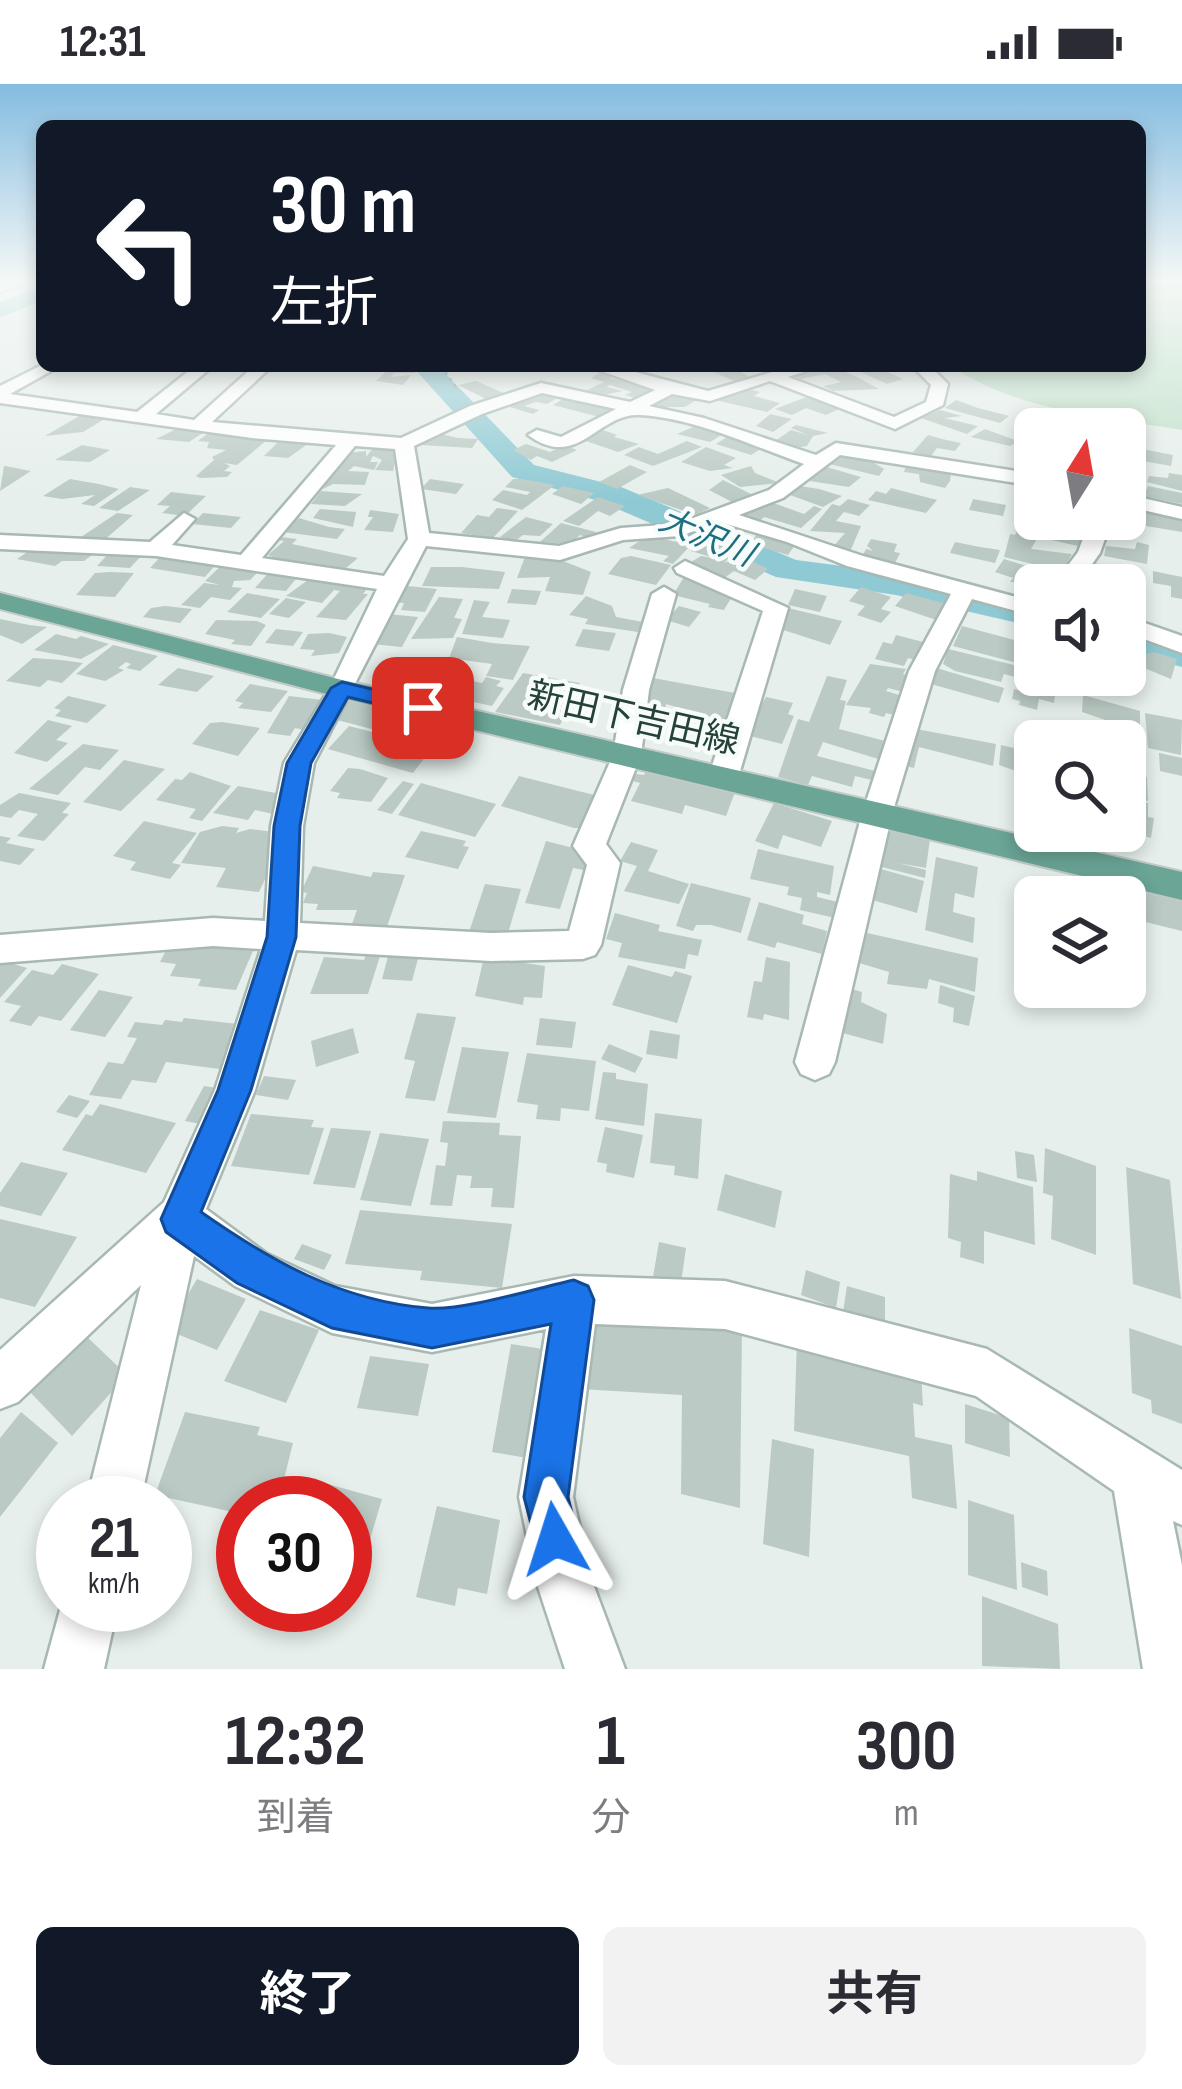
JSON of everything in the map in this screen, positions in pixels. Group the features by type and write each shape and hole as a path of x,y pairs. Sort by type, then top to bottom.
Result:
{"main road":[{"name":"新田下吉田線","path":"0,601 342,688 1182,886"}],"street":[{"path":"0,396 42,372"},
{"path":"140,418 198,372"},
{"path":"197,425 257,372"},
{"path":"619,372 710,396 788,372"},
{"path":"771,376 895,424 934,405 940,384 927,372"},
{"path":"0,396 197,425 404,444 476,410 541,388 698,422 817,462"},
{"path":"537,435 563,443 670,389"},
{"path":"249,560 350,441"},
{"path":"119,1476 179,1219 235,1090 282,937 287,826 299,763 419,539 404,444"},
{"path":"419,539 560,554 621,534 680,530 776,494 836,449 1014,476"},
{"path":"1146,505 1182,513"},
{"path":"714,518 795,537 854,561 1014,603"},
{"path":"156,549 184,519"},
{"path":"0,542 156,549 391,584"},
{"path":"685,568 776,608 723,778"},
{"path":"815,1062 877,814 922,671 965,590"},
{"path":"0,949 214,932 491,947 583,946 604,863 590,846 627,755 636,690 664,595"},
{"path":"1146,624 1182,626"},
{"path":"1146,631 1182,645"},
{"path":"179,1219 251,1270 332,1309 432,1328 574,1300 725,1306 987,1374 1160,1487 1173,1669"},
{"path":"0,1384 179,1219"},
{"path":"574,1300 546,1497 564,1581 595,1669"},
{"path":"74,1669 83,1632"}],"path":[{"path":"445,372 457,389"}],"green space":[{"path":"1146,355 1182,355 1182,430 1146,424 1146,408 1056,408 1005,393 961,372 1146,372"}],"building":[{"path":"386,372 416,372 394,373 391,377 411,375 403,385 376,381"},
{"path":"601,372 659,390 641,400 625,395 632,392 610,385 606,387 623,391 593,397 581,393 604,382 591,378"},
{"path":"714,372 740,372 753,378 736,382"},
{"path":"846,372 879,389 833,391 823,386 841,382 825,374 801,379 791,374"},
{"path":"861,372 887,372 903,379 887,384"},
{"path":"476,381 507,395 488,400 458,385"},
{"path":"739,387 780,403 767,412 711,399"},
{"path":"671,391 699,398 685,407 648,407"},
{"path":"540,392 559,397 547,404 524,406 539,410 533,414 503,405"},
{"path":"809,396 839,409 826,415 806,408 792,415 775,409"},
{"path":"566,397 622,411 613,417 596,416 553,405"},
{"path":"956,400 1009,416 1000,423 945,408"},
{"path":"940,410 962,416 944,418 978,426 967,434 921,418"},
{"path":"770,414 792,419 773,432 756,426"},
{"path":"81,415 106,418 83,432 45,436"},
{"path":"796,425 828,433 813,436 807,446 796,448 775,441 791,430 808,435 791,428"},
{"path":"695,426 723,434 710,442 677,434"},
{"path":"176,429 204,432 189,442 156,439"},
{"path":"600,429 639,444 618,452 580,439"},
{"path":"985,429 1014,439 1014,444 1010,446 971,437"},
{"path":"210,432 267,440 237,465 224,463 230,466 224,471 232,472 227,477 200,478 196,476 212,457 226,450 207,448 209,442 198,441"},
{"path":"437,433 478,439 472,448 420,445"},
{"path":"730,435 765,446 751,455 716,444"},
{"path":"928,435 961,443 955,451 937,448 931,456 913,452"},
{"path":"280,440 309,443 288,458 264,456"},
{"path":"687,441 702,447 653,466 624,455 639,447 658,454"},
{"path":"526,444 550,452 564,445 577,450 552,462 537,456 531,460 513,450"},
{"path":"82,445 110,450 90,462 55,460"},
{"path":"706,447 736,458 724,465 733,468 710,471 681,462"},
{"path":"373,448 398,449 393,471 375,470 382,460 373,456 370,462 378,462 374,470 354,466 348,471 369,472 365,485 333,484 323,489 347,453 366,451 366,457"},
{"path":"1146,450 1173,455 1171,466 1146,462"},
{"path":"835,455 870,460 884,469 879,476 825,463"},
{"path":"907,462 952,467 950,481 945,488 920,482 919,474 904,472"},
{"path":"630,465 647,472 617,489 599,482"},
{"path":"5,466 31,471 0,491"},
{"path":"751,466 755,473 780,483 740,487 721,475"},
{"path":"823,466 861,477 849,487 803,480"},
{"path":"1169,473 1182,475 1182,491 1147,482 1149,476 1168,478"},
{"path":"70,479 119,489 94,506 81,504 95,495 43,496"},
{"path":"430,479 464,484 456,494 421,489"},
{"path":"513,479 555,485 522,510 492,500 503,490 530,492 505,487"},
{"path":"723,480 753,495 734,503 709,490"},
{"path":"563,486 594,493 581,504 552,494"},
{"path":"800,486 842,496 823,507 790,495"},
{"path":"1148,486 1182,493 1182,504 1146,496"},
{"path":"130,487 150,490 118,511 99,508"},
{"path":"668,488 710,508 696,515 637,495"},
{"path":"891,488 937,500 926,513 868,500 876,491 886,494"},
{"path":"321,491 362,494 345,506 311,504"},
{"path":"171,492 206,496 185,516 162,513 170,506 157,505"},
{"path":"598,497 625,506 610,516 598,511 579,526 563,521"},
{"path":"848,499 870,505 859,516 844,512 836,521 861,526 849,554 831,549 845,533 810,531 832,504 840,506"},
{"path":"973,499 1006,505 1003,516 969,510"},
{"path":"765,500 804,514 814,506 822,509 801,528 764,517 756,525 734,519"},
{"path":"497,508 518,511 493,538 461,533 477,515 489,517"},
{"path":"320,509 356,512 353,527 313,518"},
{"path":"370,510 399,514 393,532 364,530 373,517 368,517"},
{"path":"1146,512 1182,521 1182,532 1146,526"},
{"path":"117,513 133,515 102,542 75,541"},
{"path":"203,513 241,517 231,528 192,524"},
{"path":"526,517 553,524 540,536 523,535 515,541 500,537"},
{"path":"299,518 345,529 337,539 283,532"},
{"path":"561,523 596,532 590,538 580,535 571,544 540,542"},
{"path":"757,534 797,542 788,555 750,544"},
{"path":"1010,534 1014,540 1036,540 1031,549 1072,554 1066,564 1033,564 1004,557"},
{"path":"649,535 692,544 673,564 663,561 669,556 629,548"},
{"path":"703,536 732,547 728,551 734,553 724,563 741,556 768,569 755,580 734,571 720,581 686,565 701,556 714,558 691,551"},
{"path":"297,539 292,544 358,558 346,568 268,555 284,541 277,540"},
{"path":"871,539 897,544 894,552 900,553 894,565 860,560 866,549 873,551 867,546"},
{"path":"955,542 1000,550 995,563 950,553"},
{"path":"1137,542 1149,545 1147,564 1104,556 1106,546 1135,549"},
{"path":"36,546 96,552 84,561 62,561 55,566 17,559"},
{"path":"110,552 143,554 130,568 97,566"},
{"path":"162,555 218,562 205,577 150,568"},
{"path":"525,557 563,561 591,572 583,595 545,591 550,577 517,578"},
{"path":"621,558 671,565 656,585 608,574"},
{"path":"1004,559 1020,564 1014,564 1014,582 995,572"},
{"path":"226,561 263,567 250,580 234,581 232,587 242,588 230,600 211,597 200,608 181,605 204,583 220,585 205,581"},
{"path":"431,567 505,572 499,589 422,586"},
{"path":"270,571 300,574 286,591 255,588"},
{"path":"1153,571 1182,577 1182,599 1171,597 1171,586 1153,583"},
{"path":"95,573 134,573 115,597 76,595"},
{"path":"312,577 336,580 332,584 369,586 363,594 368,594 346,620 316,617 340,591 334,590 322,603 286,596"},
{"path":"684,577 734,593 724,610 708,607 710,604 673,595"},
{"path":"398,585 437,589 425,612 401,610 404,603 388,602"},
{"path":"861,587 891,597 881,609 891,612 881,623 857,615 865,606 849,601"},
{"path":"512,589 541,591 536,605 507,603"},
{"path":"795,589 827,596 820,612 788,605"},
{"path":"247,593 280,599 261,618 227,612"},
{"path":"906,593 951,605 942,622 895,606"},
{"path":"586,596 612,606 616,617 643,622 638,632 585,624 588,619 569,615"},
{"path":"439,597 463,599 454,618 462,619 453,638 411,639"},
{"path":"286,598 306,602 289,618 269,614"},
{"path":"474,600 490,602 482,617 510,620 503,638 462,634"},
{"path":"679,606 701,612 689,627 666,620"},
{"path":"151,608 192,609 180,623 143,617"},
{"path":"788,608 842,621 830,645 777,628"},
{"path":"388,614 418,617 402,647 371,644"},
{"path":"0,619 47,627 22,644 0,635"},
{"path":"216,620 266,625 251,646 231,644 235,640 205,634"},
{"path":"962,626 1014,640 1014,662 953,646"},
{"path":"276,629 303,632 293,646 265,643"},
{"path":"583,629 616,633 609,651 575,646"},
{"path":"56,634 109,644 81,659 34,650"},
{"path":"308,634 347,637 339,653 311,656 315,650 300,649"},
{"path":"896,635 931,644 923,662 908,658 904,666 875,659 883,642 892,644"},
{"path":"457,637 530,646 513,680 486,676 492,664 449,658"},
{"path":"113,645 158,656 140,671 126,668 131,664 126,662 118,668 124,670 105,681 76,674"},
{"path":"948,649 1014,665 1014,677 1004,674 1001,682 943,664"},
{"path":"1146,654 1177,659 1171,679 1146,669"},
{"path":"33,658 83,663 62,683 48,680 40,687 6,681"},
{"path":"870,664 906,669 903,674 918,678 911,694 886,691 909,698 901,717 886,713 884,717 869,713 871,708 846,705"},
{"path":"933,667 1004,688 999,703 927,683"},
{"path":"178,668 214,676 197,692 158,685"},
{"path":"523,673 580,683 560,725 495,712"},
{"path":"827,676 847,680 840,700 846,701 839,729 893,743 888,762 823,742 817,756 883,773 880,782 855,776 852,787 812,776 808,785 778,777 798,719 809,722"},
{"path":"486,677 501,681 496,686 504,688 492,706 460,699 472,681 482,683"},
{"path":"653,678 735,693 725,721 666,704 661,735 640,734 642,707"},
{"path":"250,684 288,691 271,712 238,708 243,703 235,701"},
{"path":"1014,689 1014,696 1055,696 1054,703 1039,699 1037,710 1012,699"},
{"path":"68,696 107,705 87,723 55,716 61,710 54,708"},
{"path":"289,696 323,700 304,730 295,728 290,736 267,733"},
{"path":"1087,696 1140,711 1140,720 1105,720 1082,712"},
{"path":"766,697 793,703 788,714 794,716 782,744 742,734 755,706 760,707"},
{"path":"348,701 418,718 402,737 337,720"},
{"path":"1145,713 1182,720 1181,755 1148,748"},
{"path":"48,720 72,726 56,740 68,743 47,762 14,753"},
{"path":"210,723 260,728 238,756 192,744"},
{"path":"417,724 445,731 413,773 328,749 349,726 403,740"},
{"path":"911,728 996,744 993,766 919,747 914,768 902,765"},
{"path":"83,744 119,750 100,770 85,767 58,795 29,789"},
{"path":"1001,745 1014,748 1014,770 999,765"},
{"path":"1159,753 1182,758 1182,776 1160,771"},
{"path":"124,760 165,769 121,811 83,802"},
{"path":"348,768 388,778 371,802 337,798 340,793 330,791"},
{"path":"647,770 735,792 726,816 685,805 682,814 631,801 640,783 633,781 636,774 644,775"},
{"path":"190,772 231,786 202,821 189,818 196,809 156,800 175,779 182,780"},
{"path":"519,776 602,797 586,828 574,828 501,806"},
{"path":"403,781 414,784 392,814 377,810"},
{"path":"421,783 496,804 475,837 398,815"},
{"path":"238,786 287,795 273,814 255,810 248,820 213,813"},
{"path":"19,793 71,803 62,813 69,814 44,841 17,836 38,814 19,810 11,818 0,816 0,805"},
{"path":"774,803 832,821 821,847 783,835 778,849 755,841"},
{"path":"1146,803 1148,817 1154,818 1151,838 1146,837"},
{"path":"144,821 197,833 172,863 181,865 170,879 130,870 136,862 113,856"},
{"path":"222,826 239,828 236,833 250,829 282,833 282,844 259,892 216,887 226,868 181,863 200,832"},
{"path":"883,828 930,839 926,868 898,863 926,870 925,878 874,865"},
{"path":"421,831 466,841 463,846 469,847 458,869 405,857"},
{"path":"0,836 11,838 6,843 35,849 20,865 0,861"},
{"path":"546,841 589,852 590,871 573,868 560,909 525,903"},
{"path":"631,842 658,850 648,871 689,884 679,904 624,891 637,866 620,861"},
{"path":"758,849 834,866 830,895 817,892 817,897 838,902 835,918 800,910 802,898 787,895 789,887 750,879"},
{"path":"936,857 978,867 974,898 955,893 953,912 975,918 973,943 925,930"},
{"path":"313,866 371,877 373,872 405,875 384,935 349,932 357,910 316,910 318,904 303,903 307,893 301,892"},
{"path":"877,868 924,881 917,913 869,899"},
{"path":"691,883 751,898 741,933 711,925 696,925 693,931 676,926"},
{"path":"485,884 521,889 507,937 469,932"},
{"path":"1146,891 1182,899 1182,931 1146,922"},
{"path":"759,902 804,915 802,924 827,931 822,954 747,940"},
{"path":"615,913 660,925 658,931 702,940 698,956 688,954 685,969 618,957 622,943 606,939"},
{"path":"863,932 978,958 975,992 929,979 927,989 887,984 889,972 856,962"},
{"path":"170,943 253,951 236,990 198,986 201,979 170,976 176,964 160,962"},
{"path":"367,952 381,953 368,994 310,994 324,957 364,960"},
{"path":"389,953 419,955 412,981 382,979"},
{"path":"484,957 545,966 542,998 524,997 523,1005 475,996"},
{"path":"766,957 790,962 789,1020 764,1014 763,1020 747,1017 754,981 762,982"},
{"path":"0,960 27,968 0,998"},
{"path":"62,964 99,974 61,1021 39,1016 31,1026 9,1021 21,1006 4,1002 32,970 53,975"},
{"path":"628,965 672,977 675,971 692,976 677,1023 612,1005"},
{"path":"940,985 975,996 969,1026 953,1022 954,1008 938,1003"},
{"path":"844,987 862,992 861,1002 887,1014 883,1044 839,1032"},
{"path":"99,990 133,997 105,1037 70,1030"},
{"path":"417,1013 456,1017 435,1101 405,1098 415,1061 404,1059"},
{"path":"184,1018 238,1024 227,1070 166,1062 156,1083 132,1080 121,1099 89,1095 108,1062 123,1064 137,1038 127,1037 135,1022 162,1025 165,1020 182,1022"},
{"path":"540,1018 576,1022 572,1048 536,1045"},
{"path":"353,1028 359,1053 316,1067 311,1041"},
{"path":"650,1030 680,1035 677,1059 646,1054"},
{"path":"609,1044 643,1058 635,1073 601,1059"},
{"path":"462,1047 509,1052 496,1118 447,1113"},
{"path":"527,1053 596,1061 589,1111 561,1108 560,1121 536,1119 538,1105 517,1102"},
{"path":"603,1072 648,1084 644,1126 595,1119"},
{"path":"264,1076 296,1080 288,1100 256,1095"},
{"path":"204,1086 223,1089 211,1126 185,1121"},
{"path":"69,1095 90,1101 77,1118 56,1112"},
{"path":"100,1104 176,1123 146,1173 62,1150 86,1114 92,1116"},
{"path":"655,1113 702,1119 698,1179 674,1175 675,1166 650,1163"},
{"path":"251,1114 314,1120 311,1127 324,1128 309,1175 231,1166"},
{"path":"443,1121 500,1123 499,1135 521,1136 514,1208 491,1207 493,1188 470,1188 472,1176 457,1175 452,1206 430,1205 436,1165 445,1166 448,1143 440,1142"},
{"path":"605,1127 643,1135 634,1178 606,1172 607,1164 597,1162"},
{"path":"331,1128 371,1131 355,1188 313,1184"},
{"path":"380,1133 429,1139 411,1206 360,1200"},
{"path":"1045,1148 1096,1166 1096,1255 1051,1239 1053,1196 1043,1193"},
{"path":"1015,1151 1034,1155 1037,1182 1017,1178"},
{"path":"21,1162 68,1173 41,1216 0,1206 0,1193"},
{"path":"1126,1167 1170,1180 1181,1299 1133,1284"},
{"path":"977,1171 1033,1187 1035,1245 984,1231 984,1264 960,1257 961,1242 948,1238 950,1174 977,1181"},
{"path":"725,1174 782,1191 775,1228 717,1210"},
{"path":"360,1210 512,1224 502,1288 420,1280 422,1271 345,1264"},
{"path":"0,1219 77,1237 35,1307 0,1298"},
{"path":"659,1242 686,1248 681,1283 653,1277"},
{"path":"302,1244 332,1255 324,1270 294,1259"},
{"path":"806,1270 840,1282 836,1308 801,1295"},
{"path":"197,1279 246,1299 217,1350 167,1330"},
{"path":"847,1286 885,1297 885,1325 842,1319"},
{"path":"260,1310 319,1330 286,1403 224,1381"},
{"path":"587,1315 742,1325 740,1508 681,1494 682,1395 580,1389"},
{"path":"1129,1328 1182,1346 1182,1424 1152,1413 1151,1400 1132,1393"},
{"path":"85,1335 127,1375 72,1436 31,1393"},
{"path":"797,1339 921,1372 923,1406 913,1403 915,1437 952,1445 957,1509 912,1498 909,1456 794,1431"},
{"path":"511,1344 555,1351 539,1460 492,1452"},
{"path":"370,1356 429,1364 418,1416 357,1408"},
{"path":"965,1404 1009,1418 1010,1457 965,1443"},
{"path":"21,1412 58,1443 0,1517 0,1438"},
{"path":"185,1412 260,1427 257,1435 293,1443 285,1476 216,1476 216,1508 192,1503 192,1476 162,1476"},
{"path":"772,1439 814,1449 809,1557 763,1544"},
{"path":"372,1496 382,1499 372,1532"},
{"path":"968,1500 1014,1515 1017,1590 968,1575"},
{"path":"437,1506 500,1520 487,1594 458,1588 455,1606 416,1597"},
{"path":"1021,1562 1047,1571 1048,1596 1022,1587"},
{"path":"982,1596 1058,1624 1060,1669 982,1666"}],"waterway":[{"name":"大沢川","path":"430,372 523,471 610,494 788,570 896,584 1014,611"},
{"name":"大沢川","path":"1146,645 1182,655"}],"route":[{"path":"423,708 342,688 299,763 287,826 282,937 235,1090 179,1219 251,1270 332,1309 432,1328 574,1300 546,1497 555,1539"}]}
